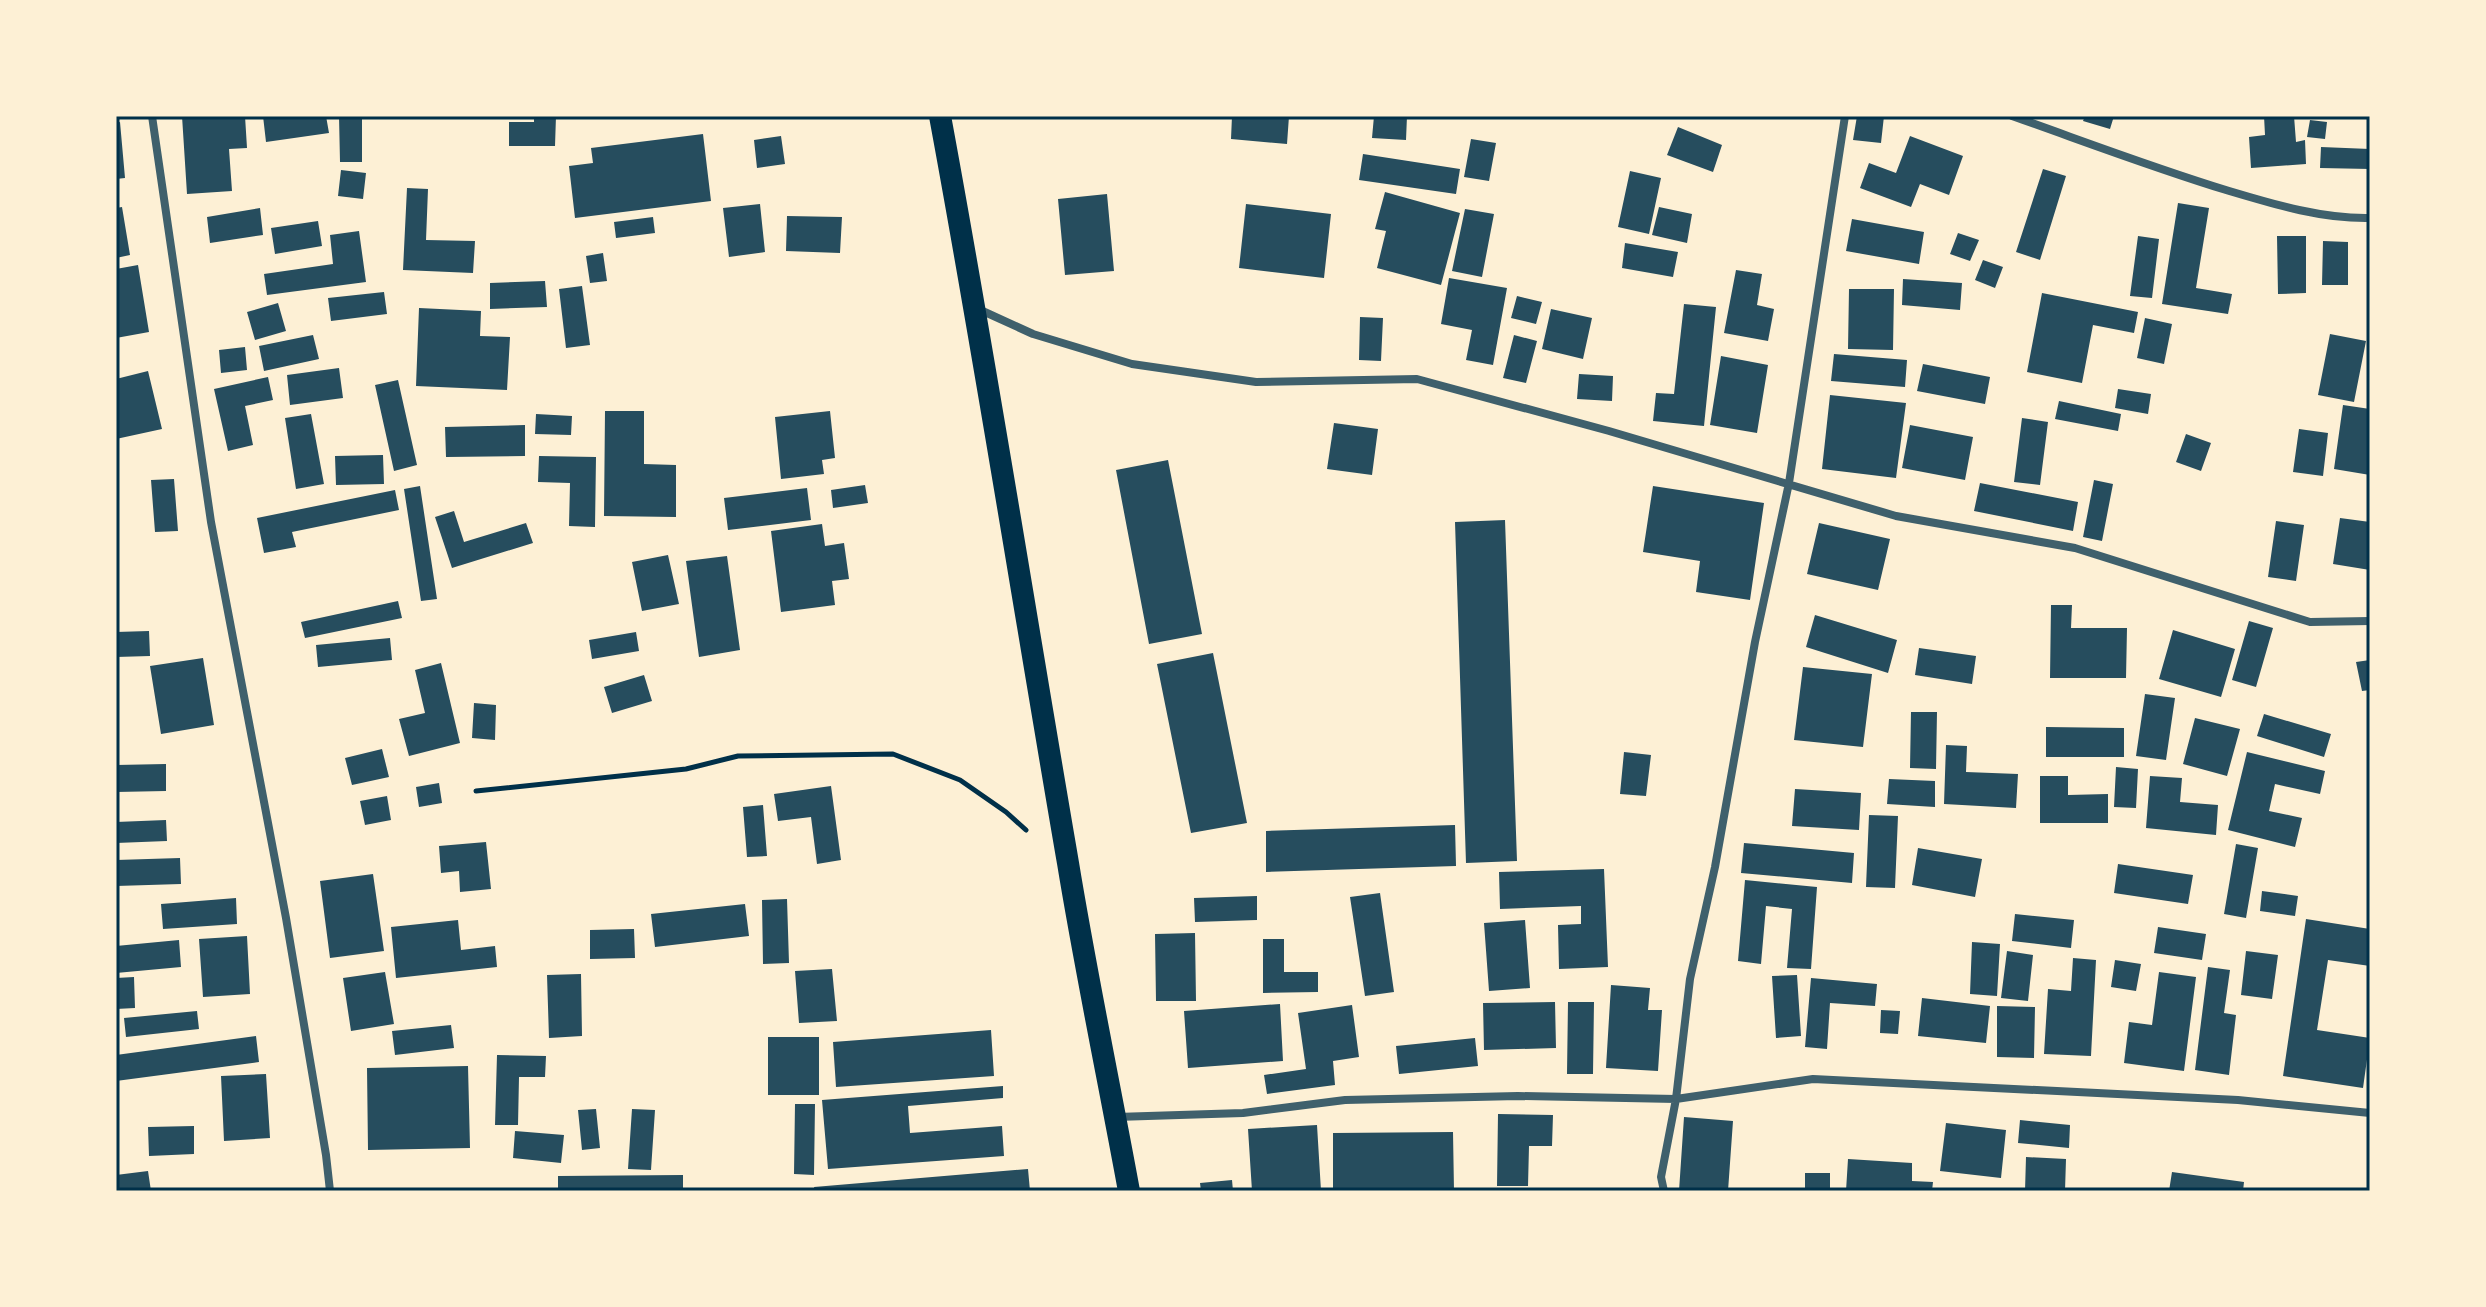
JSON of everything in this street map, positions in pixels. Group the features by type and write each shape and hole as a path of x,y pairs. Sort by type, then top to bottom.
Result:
{"highway":[{"path":"940,116 976,307 998,457 1068,868 1129,1191"}],"street":[{"path":"152,116 211,522 286,918 330,1191"},
{"path":"1664,1191 1661,1177 1676,1099 1690,979 1715,867 1755,642 1789,483 1845,116"},
{"path":"2012,116 2183,177 2284,208 2346,219 2370,218"},
{"path":"976,307 1033,334 1132,364 1256,382 1417,379 1896,516 2075,548 2310,622 2370,621"},
{"path":"1115,1117 1243,1113 1345,1100 1518,1096 1676,1099 1813,1079 2238,1100 2370,1113"}],"path":[{"path":"476,791 686,769 738,756 893,754 960,780 1006,812 1068,868"}],"building":[{"path":"182,116 245,116 247,148 229,149 232,191 187,194"},
{"path":"263,116 326,116 329,133 266,142"},
{"path":"339,116 362,116 362,162 340,162"},
{"path":"534,116 556,116 555,146 509,146 509,122 534,122"},
{"path":"1232,116 1289,116 1287,144 1231,139"},
{"path":"1374,116 1407,116 1406,140 1372,138"},
{"path":"1857,116 1884,116 1881,143 1853,140"},
{"path":"2085,116 2114,116 2110,129 2083,121"},
{"path":"2264,116 2294,116 2296,142 2305,140 2306,164 2251,168 2249,137 2265,135"},
{"path":"2310,120 2327,122 2325,139 2307,137"},
{"path":"120,122 125,178 116,179 116,123"},
{"path":"1678,127 1722,145 1713,172 1667,155"},
{"path":"703,134 711,201 575,218 569,166 593,163 591,148"},
{"path":"781,136 785,164 757,168 754,140"},
{"path":"1910,136 1963,156 1949,195 1920,184 1911,207 1860,188 1869,163 1896,173"},
{"path":"1471,139 1496,143 1489,181 1464,177"},
{"path":"2321,147 2370,149 2370,169 2320,168"},
{"path":"1363,154 1460,169 1456,194 1359,180"},
{"path":"2043,169 2066,176 2040,260 2016,252"},
{"path":"341,170 366,173 363,199 338,196"},
{"path":"1630,171 1661,178 1649,234 1618,227"},
{"path":"407,188 428,189 426,240 475,241 473,273 403,270"},
{"path":"1385,192 1460,213 1441,285 1377,268 1386,231 1375,229"},
{"path":"1107,194 1114,271 1065,275 1058,199"},
{"path":"2178,203 2209,208 2196,288 2232,294 2228,314 2162,304"},
{"path":"760,204 765,252 729,257 723,208"},
{"path":"1246,204 1331,214 1324,278 1239,268"},
{"path":"122,207 130,255 116,258 116,208"},
{"path":"1659,207 1692,214 1687,243 1652,235"},
{"path":"260,208 263,235 210,243 207,217"},
{"path":"1465,209 1494,214 1482,277 1452,271"},
{"path":"787,216 842,217 840,253 786,251"},
{"path":"653,217 655,233 616,238 614,222"},
{"path":"1852,219 1924,232 1919,264 1846,251"},
{"path":"318,221 322,246 275,254 271,228"},
{"path":"359,231 366,282 267,295 264,274 333,264 330,235"},
{"path":"1958,233 1979,240 1970,261 1950,254"},
{"path":"2138,236 2159,239 2152,298 2130,296"},
{"path":"2277,236 2306,236 2306,293 2278,294"},
{"path":"2323,241 2348,242 2348,285 2322,285"},
{"path":"1625,243 1678,252 1673,277 1622,268"},
{"path":"603,253 607,281 590,283 586,256"},
{"path":"1983,260 2003,267 1995,288 1975,280"},
{"path":"138,265 149,332 116,338 116,269"},
{"path":"1736,270 1762,274 1757,305 1774,309 1768,341 1724,333"},
{"path":"1449,278 1507,288 1493,365 1466,360 1472,330 1441,324"},
{"path":"1903,279 1962,283 1960,310 1902,305"},
{"path":"545,281 547,307 490,309 490,283"},
{"path":"582,286 590,345 566,348 559,289"},
{"path":"1849,289 1894,289 1893,350 1848,349"},
{"path":"384,292 387,314 331,321 328,298"},
{"path":"2042,293 2138,312 2134,333 2093,325 2082,383 2027,372"},
{"path":"1517,296 1542,302 1536,324 1511,318"},
{"path":"278,303 286,331 255,340 247,312"},
{"path":"1684,304 1716,307 1704,426 1653,421 1656,393 1674,394"},
{"path":"419,308 481,311 480,336 510,337 507,390 416,386"},
{"path":"1551,309 1592,318 1583,359 1542,349"},
{"path":"1360,317 1383,318 1381,361 1359,360"},
{"path":"2145,318 2172,324 2164,364 2137,358"},
{"path":"2330,334 2366,341 2354,402 2318,395"},
{"path":"313,335 319,359 264,371 259,346"},
{"path":"1514,335 1537,341 1526,383 1503,378"},
{"path":"245,347 247,370 221,373 219,350"},
{"path":"1834,354 1907,360 1905,387 1831,381"},
{"path":"1721,356 1768,365 1757,433 1710,425"},
{"path":"1923,364 1990,377 1985,404 1917,391"},
{"path":"339,368 343,398 290,405 287,375"},
{"path":"148,371 162,429 116,439 116,379"},
{"path":"1579,374 1613,376 1612,401 1577,399"},
{"path":"268,377 273,400 245,406 253,445 228,451 214,389"},
{"path":"398,380 417,465 394,471 375,385"},
{"path":"2118,389 2151,394 2148,414 2115,408"},
{"path":"1830,395 1906,403 1896,478 1822,469"},
{"path":"2059,401 2121,414 2118,431 2055,419"},
{"path":"2343,405 2370,409 2370,475 2334,469"},
{"path":"605,411 644,411 644,464 676,465 676,517 604,516"},
{"path":"830,411 835,458 822,460 824,474 781,479 775,417"},
{"path":"311,414 324,484 296,489 285,418"},
{"path":"536,414 572,416 571,435 535,434"},
{"path":"2022,418 2048,422 2040,485 2014,482"},
{"path":"1334,423 1378,429 1372,475 1327,469"},
{"path":"525,425 525,456 446,457 445,427"},
{"path":"1910,425 1973,437 1965,480 1902,468"},
{"path":"2299,429 2328,433 2323,476 2293,472"},
{"path":"2186,434 2211,443 2201,471 2176,462"},
{"path":"383,455 384,484 336,485 335,456"},
{"path":"539,456 596,457 595,527 569,526 570,483 538,482"},
{"path":"1168,460 1202,634 1149,644 1116,470"},
{"path":"174,479 178,531 155,532 151,480"},
{"path":"2094,480 2113,484 2102,541 2083,537"},
{"path":"1980,483 2078,502 2073,531 1974,511"},
{"path":"865,485 868,503 833,508 831,490"},
{"path":"420,486 437,599 421,601 404,489"},
{"path":"1653,486 1764,503 1750,600 1696,592 1700,561 1643,552"},
{"path":"807,488 811,520 728,530 724,498"},
{"path":"395,490 399,510 292,532 296,547 264,553 257,518"},
{"path":"454,511 464,542 526,523 533,543 452,568 435,517"},
{"path":"2340,518 2370,522 2370,570 2333,564"},
{"path":"1505,520 1517,861 1466,863 1455,522"},
{"path":"2276,521 2304,525 2296,581 2268,577"},
{"path":"1819,523 1890,539 1878,590 1807,574"},
{"path":"822,524 825,546 844,543 849,579 832,581 835,605 781,612 771,531"},
{"path":"668,555 679,604 642,611 632,562"},
{"path":"727,556 740,650 699,657 686,561"},
{"path":"398,601 402,618 305,638 301,622"},
{"path":"2051,605 2072,605 2071,628 2127,628 2126,678 2050,678"},
{"path":"1815,615 1897,640 1888,673 1806,647"},
{"path":"2249,621 2273,628 2256,687 2232,680"},
{"path":"2173,630 2235,649 2221,697 2159,679"},
{"path":"149,631 150,656 116,657 116,632"},
{"path":"636,632 639,651 592,659 589,640"},
{"path":"390,638 392,660 318,667 316,645"},
{"path":"1919,648 1976,656 1972,684 1915,675"},
{"path":"1213,653 1247,823 1191,833 1157,664"},
{"path":"203,658 214,725 161,734 150,666"},
{"path":"2370,660 2370,690 2362,691 2356,662"},
{"path":"441,663 460,743 409,756 399,719 425,713 415,670"},
{"path":"1803,667 1872,674 1863,747 1794,740"},
{"path":"644,675 652,701 612,713 604,687"},
{"path":"2145,694 2175,698 2166,760 2136,756"},
{"path":"474,703 496,705 495,740 472,738"},
{"path":"1911,712 1937,712 1936,769 1910,768"},
{"path":"2264,714 2331,734 2324,757 2257,736"},
{"path":"2195,718 2240,729 2227,776 2183,764"},
{"path":"2046,727 2124,728 2124,757 2046,757"},
{"path":"1946,745 1967,746 1966,772 2018,774 2016,808 1944,804"},
{"path":"382,749 389,777 352,785 345,758"},
{"path":"1624,752 1651,755 1646,796 1620,794"},
{"path":"2247,752 2325,771 2320,794 2275,784 2269,811 2302,818 2295,847 2228,830"},
{"path":"166,764 166,791 116,792 116,765"},
{"path":"2116,767 2138,769 2136,808 2114,807"},
{"path":"2040,776 2068,776 2068,795 2108,794 2108,823 2040,823"},
{"path":"2150,776 2182,778 2180,802 2218,805 2216,835 2146,828"},
{"path":"1889,779 1935,781 1935,807 1887,804"},
{"path":"439,783 442,803 419,807 416,787"},
{"path":"831,786 841,860 817,864 811,817 778,821 774,794"},
{"path":"1795,789 1861,793 1859,830 1792,826"},
{"path":"387,796 391,820 365,825 360,801"},
{"path":"763,805 767,856 747,857 743,807"},
{"path":"1869,815 1898,816 1895,888 1866,887"},
{"path":"166,820 167,841 116,843 116,822"},
{"path":"1455,825 1456,866 1266,872 1266,831"},
{"path":"486,842 491,889 460,892 459,871 441,873 439,846"},
{"path":"1744,843 1854,853 1852,883 1741,873"},
{"path":"2236,844 2258,848 2246,918 2224,914"},
{"path":"1918,848 1982,859 1975,897 1912,885"},
{"path":"180,858 181,884 116,886 116,860"},
{"path":"2118,864 2193,875 2188,904 2114,893"},
{"path":"1604,869 1608,967 1559,969 1558,925 1581,924 1581,906 1500,909 1499,872"},
{"path":"373,874 384,951 330,958 320,881"},
{"path":"1745,880 1817,887 1811,969 1787,968 1792,909 1766,906 1761,964 1738,961"},
{"path":"2262,891 2298,896 2295,916 2260,911"},
{"path":"1380,893 1394,992 1365,996 1350,897"},
{"path":"1257,896 1257,920 1195,922 1194,898"},
{"path":"236,898 237,924 163,929 161,904"},
{"path":"787,899 789,963 763,964 762,900"},
{"path":"745,904 749,936 655,947 651,914"},
{"path":"2015,914 2074,920 2071,948 2012,941"},
{"path":"2306,919 2370,929 2370,966 2328,960 2317,1030 2370,1038 2363,1088 2283,1076"},
{"path":"458,920 461,950 495,946 497,967 396,978 391,927"},
{"path":"1525,920 1530,988 1489,991 1484,923"},
{"path":"2158,927 2206,934 2202,960 2154,953"},
{"path":"634,929 635,958 590,959 590,930"},
{"path":"1195,933 1196,1001 1156,1001 1155,934"},
{"path":"247,936 250,994 203,997 199,939"},
{"path":"1263,939 1284,939 1284,972 1318,972 1318,992 1263,993"},
{"path":"179,940 181,967 116,973 116,946"},
{"path":"1972,942 2000,944 1997,996 1970,994"},
{"path":"2007,951 2033,955 2028,1001 2001,998"},
{"path":"2246,951 2278,955 2272,999 2241,995"},
{"path":"2073,958 2096,960 2091,1056 2044,1054 2048,989 2071,991"},
{"path":"2115,960 2141,964 2136,991 2111,987"},
{"path":"2208,967 2230,970 2224,1013 2236,1015 2229,1075 2195,1070"},
{"path":"832,969 837,1021 799,1023 795,971"},
{"path":"385,972 394,1024 351,1031 343,978"},
{"path":"2159,972 2196,977 2184,1071 2124,1063 2129,1022 2152,1025"},
{"path":"581,974 582,1036 549,1038 547,975"},
{"path":"1797,975 1801,1036 1776,1038 1772,976"},
{"path":"134,977 135,1008 116,1009 116,978"},
{"path":"1811,978 1877,984 1875,1006 1830,1003 1827,1049 1805,1047"},
{"path":"1611,985 1650,988 1648,1010 1662,1010 1658,1071 1606,1068"},
{"path":"1922,998 1990,1006 1986,1043 1918,1036"},
{"path":"1555,1002 1556,1048 1484,1050 1483,1003"},
{"path":"1568,1002 1594,1002 1593,1074 1567,1074"},
{"path":"1280,1004 1283,1061 1188,1068 1184,1011"},
{"path":"1352,1005 1359,1057 1333,1061 1335,1085 1267,1094 1264,1075 1306,1069 1298,1013"},
{"path":"1997,1006 2035,1007 2034,1058 1997,1057"},
{"path":"1881,1010 1900,1011 1898,1034 1880,1033"},
{"path":"197,1011 199,1029 126,1037 124,1018"},
{"path":"451,1025 454,1048 395,1055 392,1031"},
{"path":"991,1030 994,1076 836,1087 833,1042"},
{"path":"256,1036 259,1062 116,1081 116,1055"},
{"path":"768,1037 819,1037 819,1095 768,1095"},
{"path":"1475,1038 1478,1066 1399,1074 1396,1046"},
{"path":"497,1055 546,1056 545,1077 519,1077 518,1125 495,1125"},
{"path":"468,1066 470,1148 368,1150 367,1068"},
{"path":"266,1074 270,1138 224,1141 221,1076"},
{"path":"1003,1086 1003,1098 908,1106 910,1133 1002,1126 1004,1156 828,1169 822,1100"},
{"path":"795,1104 815,1104 814,1175 794,1174"},
{"path":"596,1109 600,1148 582,1150 578,1110"},
{"path":"632,1109 655,1110 651,1170 628,1169"},
{"path":"1498,1114 1553,1115 1552,1146 1529,1146 1528,1186 1497,1186"},
{"path":"1684,1117 1733,1121 1728,1191 1679,1191"},
{"path":"2020,1120 2070,1125 2069,1148 2018,1143"},
{"path":"1946,1123 2006,1130 2001,1178 1940,1171"},
{"path":"1317,1125 1321,1191 1252,1191 1248,1129"},
{"path":"194,1126 194,1154 149,1156 148,1127"},
{"path":"515,1131 564,1135 561,1163 513,1158"},
{"path":"1453,1132 1454,1191 1333,1191 1333,1133"},
{"path":"2026,1157 2066,1159 2065,1191 2025,1191"},
{"path":"1848,1159 1912,1163 1912,1181 1933,1182 1932,1191 1846,1191"},
{"path":"1028,1169 1030,1191 815,1191 814,1187"},
{"path":"148,1171 151,1191 116,1191 116,1175"},
{"path":"2172,1172 2244,1182 2243,1191 2169,1191"},
{"path":"1805,1173 1830,1173 1830,1191 1805,1191"},
{"path":"683,1175 683,1191 558,1191 558,1176"},
{"path":"1232,1180 1233,1191 1201,1191 1200,1183"}]}
